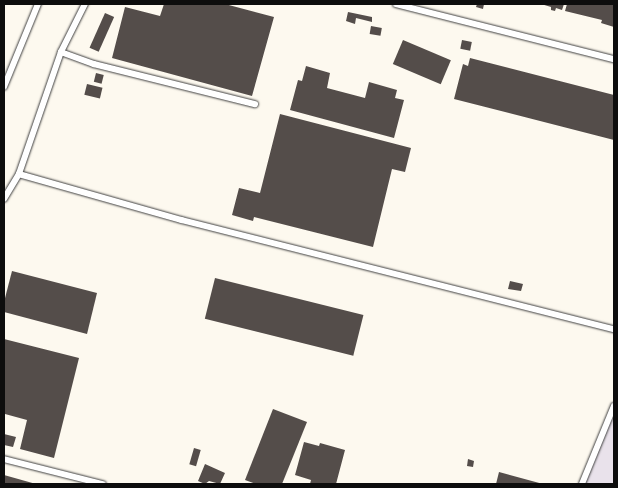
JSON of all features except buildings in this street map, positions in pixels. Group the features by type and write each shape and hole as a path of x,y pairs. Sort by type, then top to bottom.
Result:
{"lane":[{"path":"4,87 38,4"},
{"path":"4,196 19,174 61,52 85,4"},
{"path":"396,4 614,59"},
{"path":"61,52 94,64 255,104"},
{"path":"19,174 182,220 614,329"},
{"path":"582,484 614,406"},
{"path":"4,460 103,484"}],"shaded area":[{"path":"614,405 614,484 582,484"}]}
